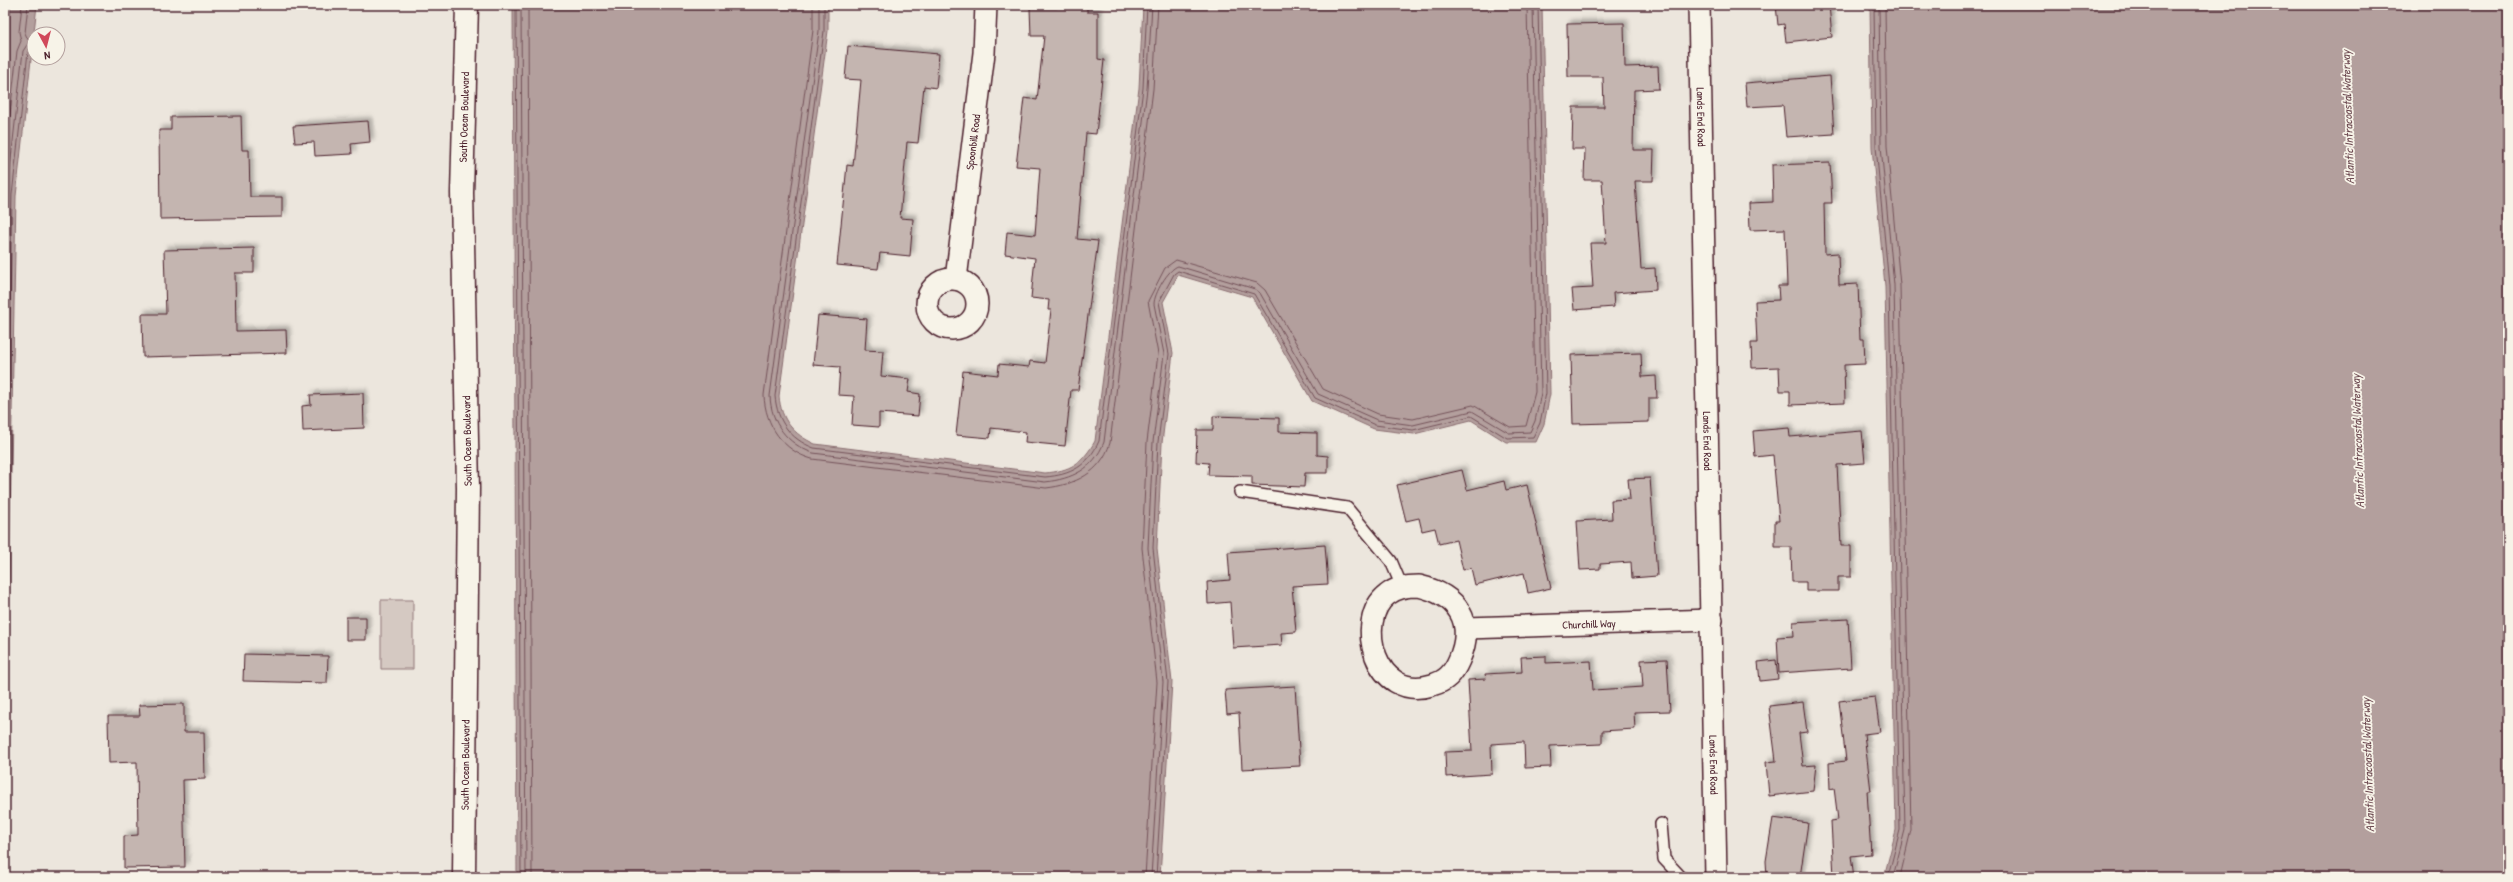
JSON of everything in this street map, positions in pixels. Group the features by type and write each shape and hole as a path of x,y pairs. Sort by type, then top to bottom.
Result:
{"main road":[{"name":"South Ocean Boulevard","path":"464,877 468,488 462,193 467,5"}],"street":[{"name":"Spoonbill Road","path":"956,279 984,54 986,5"},
{"name":"Lands End Road","path":"1699,5 1716,877"},
{"path":"1419,586 1434,590 1450,598 1460,611 1466,628 1465,641 1454,672 1442,682 1426,687 1409,687 1393,681 1381,670 1374,656 1372,623 1377,608 1386,595 1402,587 1419,586"},
{"name":"Churchill Way","path":"1466,628 1712,620"}],"lane":[{"path":"1240,492 1348,508 1391,561 1402,587"},
{"path":"1661,824 1664,859 1681,877"}],"shaded area":[{"path":"381,600 413,600 413,669 381,669"}],"water":[{"path":"5,5 37,5 35,26 26,26 26,66 30,66 16,196 5,802"},
{"path":"513,5 828,5 828,31 779,396 780,405 785,419 800,436 815,444 1045,473 1069,468 1086,455 1095,441 1139,88 1143,5 1542,5 1550,394 1544,424 1536,442 1506,442 1471,420 1414,434 1374,429 1312,401 1252,297 1178,275 1163,302 1173,353 1162,443 1157,548 1172,682 1160,877 517,877"},
{"name":"Atlantic Intracoastal Waterway","path":"1870,5 2508,5 2508,877 1884,877 1896,830 1885,286 1872,147"}],"building":[{"path":"1057,5 1087,5 1087,12 1098,12 1098,59 1104,60 1096,134 1086,133 1077,239 1098,241 1078,390 1071,390 1065,446 1025,442 1026,432 991,428 990,438 956,435 963,371 998,375 999,364 1029,367 1030,361 1045,363 1051,310 1048,310 1049,300 1031,298 1035,258 1005,254 1007,232 1035,235 1040,168 1016,166 1024,98 1037,100 1044,36 1031,36 1030,8 1057,8"},
{"path":"1776,5 1829,5 1832,37 1786,42 1784,24 1778,25"},
{"path":"1624,23 1625,67 1658,66 1659,89 1634,90 1633,150 1654,150 1653,181 1635,181 1641,269 1655,268 1656,290 1613,293 1614,307 1574,310 1572,289 1593,288 1590,243 1606,243 1602,180 1584,180 1585,149 1572,149 1573,107 1604,107 1603,77 1568,77 1567,24"},
{"path":"848,46 939,54 936,88 924,86 918,143 907,142 900,218 913,219 910,256 880,253 878,269 837,265 847,165 853,166 861,80 845,79"},
{"path":"1830,76 1834,134 1786,137 1783,105 1747,107 1745,83"},
{"path":"241,116 242,150 249,150 250,197 282,197 282,217 160,219 159,130 171,130 171,117"},
{"path":"368,121 370,142 351,144 352,154 315,156 314,142 295,143 293,126"},
{"path":"1830,163 1832,203 1824,203 1825,254 1838,253 1839,285 1858,284 1860,339 1864,339 1865,364 1844,365 1845,403 1790,405 1790,391 1780,391 1779,367 1752,368 1751,343 1757,343 1755,301 1779,300 1778,286 1787,286 1785,229 1750,230 1749,203 1773,202 1772,165"},
{"path":"254,248 254,273 235,273 236,331 286,330 287,353 143,357 142,314 166,314 164,250"},
{"path":"818,315 867,319 865,350 883,351 881,376 910,379 908,392 920,394 918,416 879,413 879,427 852,425 854,396 838,395 840,367 813,365"},
{"path":"1641,353 1642,377 1656,376 1657,398 1649,398 1649,422 1573,424 1571,355"},
{"path":"363,393 364,428 303,431 302,406 311,405 310,395"},
{"path":"1213,416 1279,418 1279,432 1317,433 1317,455 1328,456 1328,473 1305,473 1304,487 1252,485 1252,476 1208,475 1209,463 1196,462 1197,430 1213,430"},
{"path":"1789,428 1790,437 1862,431 1865,463 1837,465 1841,546 1851,546 1851,577 1838,577 1838,591 1806,591 1806,582 1792,582 1791,547 1775,547 1775,521 1779,521 1773,455 1755,457 1753,431"},
{"path":"1462,470 1467,490 1504,481 1506,490 1527,485 1551,588 1528,593 1524,573 1475,585 1471,568 1463,570 1456,540 1439,544 1435,528 1422,531 1419,518 1406,521 1397,485"},
{"path":"1650,478 1657,576 1632,578 1631,562 1600,564 1600,569 1580,570 1577,521 1612,519 1611,500 1630,499 1628,479"},
{"path":"1325,545 1328,584 1292,586 1296,632 1281,633 1282,645 1233,648 1230,602 1208,604 1207,582 1230,580 1228,552"},
{"path":"346,617 366,617 366,640 346,640"},
{"path":"1848,619 1851,668 1779,673 1777,637 1794,636 1793,622"},
{"path":"244,654 328,656 327,683 243,681"},
{"path":"1546,656 1546,663 1591,661 1593,690 1643,687 1641,660 1667,659 1670,711 1634,712 1635,729 1602,731 1602,744 1550,746 1551,767 1525,768 1524,742 1491,744 1492,774 1446,777 1445,752 1472,751 1468,680 1486,679 1485,674 1522,672 1521,657"},
{"path":"1776,660 1778,679 1760,681 1758,662"},
{"path":"1295,686 1300,766 1242,769 1239,713 1227,714 1225,690"},
{"path":"1875,697 1880,732 1864,734 1871,791 1867,791 1871,854 1851,856 1854,877 1834,877 1831,821 1838,820 1834,788 1830,789 1829,763 1846,761 1839,701"},
{"path":"1803,702 1807,732 1799,733 1803,766 1816,765 1813,791 1769,796 1766,762 1776,761 1769,706"},
{"path":"184,704 184,732 204,732 205,779 183,780 185,867 124,868 124,836 138,835 137,762 109,763 108,716 140,716 139,705"},
{"path":"1773,818 1808,823 1800,877 1767,877 1766,861"}]}
